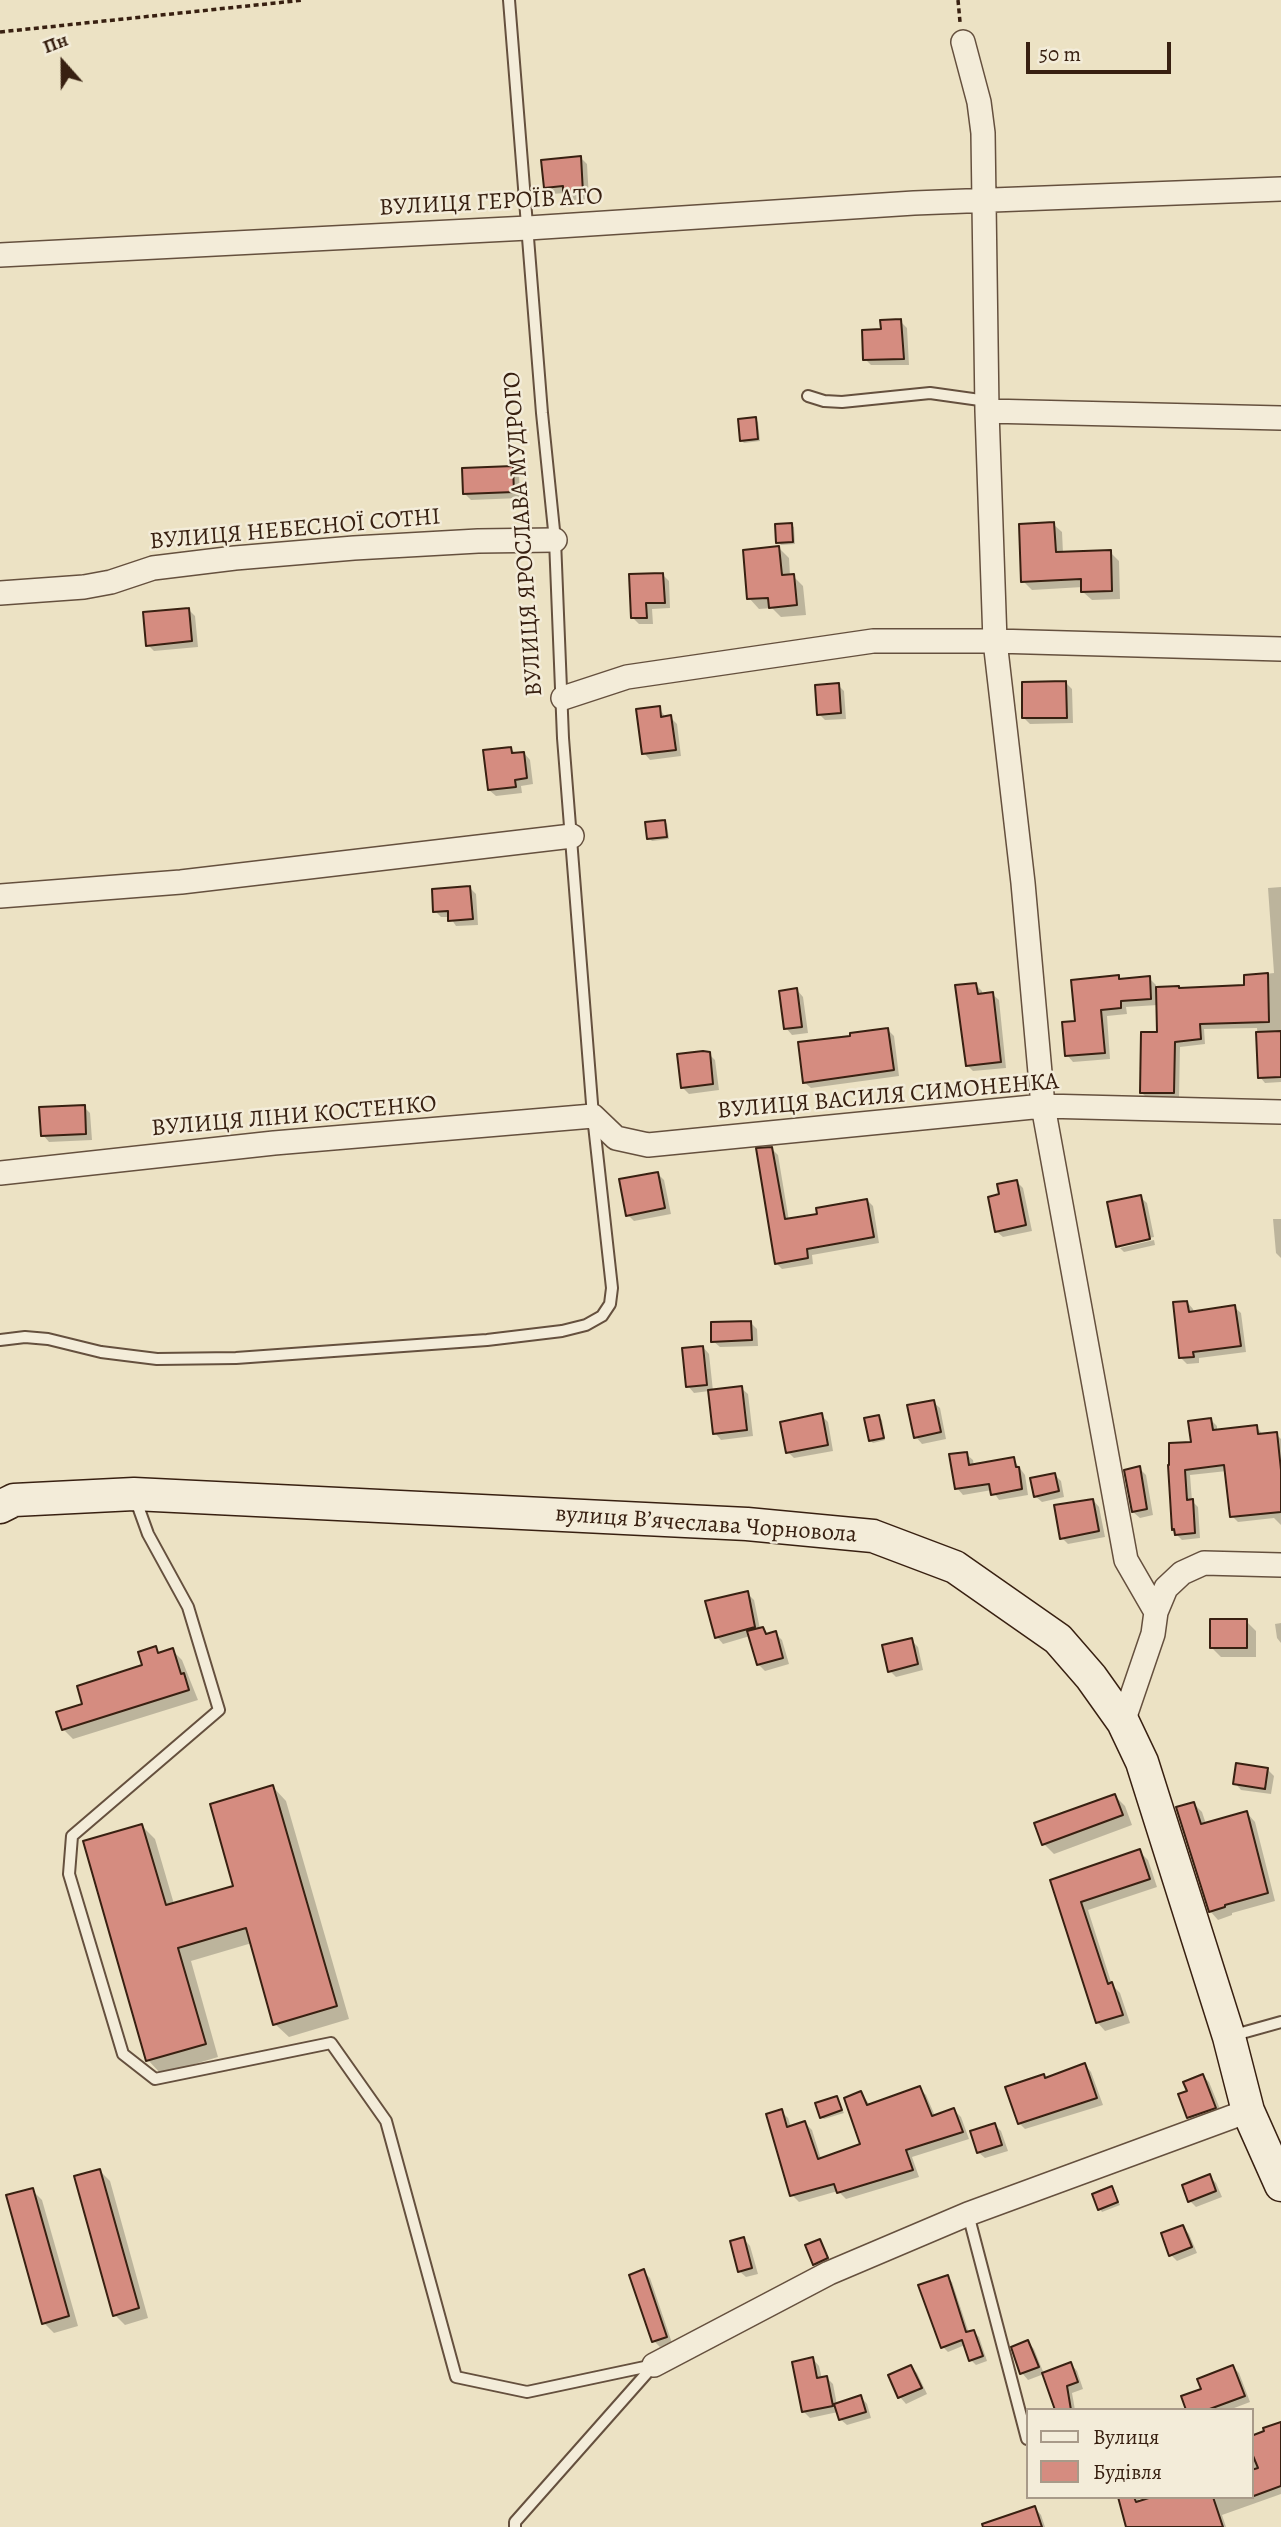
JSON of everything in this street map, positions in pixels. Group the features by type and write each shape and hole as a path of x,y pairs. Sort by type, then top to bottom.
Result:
{"street":[{"path":"963,42 979,102 983,133 987,406 995,641 1023,883 1043,1106 1125,1560 1156,1612"},
{"name":"ВУЛИЦЯ ГЕРОЇВ АТО","path":"0,255 528,228 914,203 1281,189"},
{"path":"987,406 1281,418"},
{"name":"ВУЛИЦЯ НЕБЕСНОЇ СОТНІ","path":"0,593 84,587 153,568 235,558 478,541 555,540"},
{"path":"563,698 627,677 873,641 995,641 1281,649"},
{"path":"0,896 181,882 572,836"},
{"name":"ВУЛИЦЯ ВАСИЛЯ СИМОНЕНКА","path":"593,1116 616,1138 649,1145 1043,1106 1281,1112"},
{"name":"ВУЛИЦЯ ЛІНИ КОСТЕНКО","path":"0,1173 274,1143 593,1116"},
{"name":"вулиця Вʼячеслава Чорновола","path":"5,1501 134,1494 747,1524 873,1536 955,1567 1058,1639 1091,1677 1123,1721 1142,1762 1228,2037 1248,2111 1281,2185"},
{"path":"1123,1721 1153,1634 1156,1612 1166,1588 1182,1573 1204,1563 1281,1565"},
{"path":"654,2365 829,2273 968,2214 1248,2111"}],"lane":[{"name":"ВУЛИЦЯ ЯРОСЛАВА МУДРОГО","path":"0,1340 25,1337 48,1339 129,1356 211,1359 530,1336 586,1325 602,1316 610,1304 612,1288 593,1116 563,738 555,540 542,413 509,0"},
{"path":"808,396 824,401 842,402 930,393 987,406"},
{"path":"134,1494 148,1534 188,1607 219,1710 72,1836 69,1874 122,2054 155,2078 331,2043 386,2121 456,2377 527,2392 654,2365"},
{"path":"1228,2037 1281,2022"},
{"path":"968,2214 1026,2435"},
{"path":"516,2527 515,2522 654,2365"}],"path":[{"path":"0,32 304,0"}],"building":[{"path":"581,156 583,193 563,195 563,186 544,188 541,160"},
{"path":"901,319 904,359 863,360 862,330 881,329 880,320"},
{"path":"756,417 758,439 740,441 738,419"},
{"path":"513,466 514,492 463,494 462,468"},
{"path":"1054,522 1056,552 1111,550 1112,591 1081,592 1081,579 1021,582 1019,524"},
{"path":"792,523 793,542 776,543 775,524"},
{"path":"779,546 782,575 794,574 797,605 769,608 768,598 747,599 743,550"},
{"path":"663,573 665,603 646,603 647,618 631,618 629,574"},
{"path":"189,608 192,641 146,646 143,612"},
{"path":"1066,681 1067,718 1022,718 1022,682"},
{"path":"839,683 841,713 817,715 815,685"},
{"path":"660,706 661,717 671,715 676,750 642,754 636,709"},
{"path":"511,747 512,753 524,752 527,778 515,780 516,787 488,790 483,750"},
{"path":"665,820 667,837 647,839 645,822"},
{"path":"470,886 473,919 448,921 448,911 433,912 432,889"},
{"path":"1268,973 1269,1022 1200,1024 1201,1039 1175,1042 1174,1093 1140,1093 1141,1032 1157,1032 1156,987 1244,985 1244,975"},
{"path":"1119,975 1119,979 1150,976 1151,999 1121,1001 1121,1008 1101,1010 1105,1053 1065,1056 1062,1022 1075,1021 1071,980"},
{"path":"976,983 978,994 993,992 1001,1062 966,1066 955,985"},
{"path":"797,988 802,1027 784,1029 779,991"},
{"path":"888,1028 894,1070 803,1083 798,1042"},
{"path":"1281,1031 1281,1077 1258,1078 1256,1032"},
{"path":"710,1052 713,1084 681,1088 677,1054"},
{"path":"85,1105 86,1134 41,1136 39,1107"},
{"path":"772,1147 785,1219 817,1214 816,1208 867,1199 874,1237 807,1249 808,1258 775,1264 756,1148"},
{"path":"658,1172 665,1208 626,1216 619,1179"},
{"path":"1017,1180 1026,1225 995,1232 988,1197 999,1194 997,1184"},
{"path":"1141,1195 1150,1239 1116,1247 1107,1202"},
{"path":"1187,1301 1189,1312 1235,1305 1241,1346 1193,1352 1194,1357 1179,1358 1173,1302"},
{"path":"751,1321 752,1340 711,1342 711,1322"},
{"path":"703,1346 707,1385 686,1387 682,1348"},
{"path":"742,1386 747,1430 713,1434 708,1390"},
{"path":"934,1400 941,1432 914,1438 907,1405"},
{"path":"822,1413 828,1445 786,1453 780,1422"},
{"path":"879,1415 884,1438 869,1441 864,1418"},
{"path":"1211,1418 1213,1430 1257,1425 1258,1434 1277,1432 1281,1512 1230,1517 1224,1465 1185,1470 1187,1500 1193,1499 1195,1533 1175,1535 1174,1529 1172,1530 1169,1443 1191,1442 1188,1421"},
{"path":"967,1452 969,1465 1014,1457 1016,1467 1019,1467 1022,1489 991,1495 989,1484 955,1489 949,1454"},
{"path":"1140,1466 1147,1509 1132,1512 1124,1470"},
{"path":"1055,1473 1059,1491 1034,1497 1030,1478"},
{"path":"1093,1499 1099,1531 1060,1539 1054,1505"},
{"path":"748,1591 755,1627 715,1638 705,1601"},
{"path":"1210,1619 1247,1619 1247,1648 1210,1648"},
{"path":"763,1627 766,1634 776,1631 783,1658 757,1665 747,1631"},
{"path":"912,1638 918,1664 888,1672 882,1645"},
{"path":"156,1646 158,1653 173,1648 189,1690 62,1730 56,1712 82,1704 77,1686 142,1665 138,1652"},
{"path":"1236,1763 1268,1768 1265,1789 1233,1784"},
{"path":"273,1785 337,2006 273,2025 246,1928 178,1948 206,2044 146,2061 83,1841 142,1824 166,1905 233,1886 210,1804"},
{"path":"1115,1794 1123,1815 1042,1845 1034,1823"},
{"path":"1194,1802 1201,1824 1247,1811 1268,1893 1209,1912 1176,1807"},
{"path":"1140,1849 1150,1879 1081,1902 1108,1984 1112,1982 1123,2015 1096,2023 1050,1880"},
{"path":"1085,2063 1097,2098 1018,2124 1005,2087 1044,2074 1045,2078"},
{"path":"1203,2074 1216,2108 1187,2118 1178,2094 1187,2091 1183,2082"},
{"path":"920,2086 932,2116 954,2108 963,2132 906,2150 913,2170 837,2193 834,2184 790,2196 766,2114 782,2109 787,2127 805,2121 818,2159 860,2144 844,2098 861,2091 867,2105"},
{"path":"837,2096 842,2110 820,2118 815,2103"},
{"path":"995,2123 1002,2145 977,2153 970,2131"},
{"path":"100,2169 139,2308 113,2316 74,2176"},
{"path":"1210,2174 1216,2191 1188,2202 1182,2185"},
{"path":"1112,2186 1118,2202 1098,2210 1092,2194"},
{"path":"33,2188 69,2316 42,2324 6,2195"},
{"path":"1183,2225 1192,2247 1169,2256 1161,2233"},
{"path":"744,2237 752,2268 738,2272 730,2241"},
{"path":"820,2239 828,2258 813,2265 805,2245"},
{"path":"644,2269 667,2337 652,2342 629,2275"},
{"path":"948,2275 966,2332 974,2330 983,2356 969,2361 962,2340 941,2348 918,2285"},
{"path":"1028,2340 1039,2367 1020,2374 1011,2347"},
{"path":"813,2357 817,2378 827,2376 833,2406 802,2412 792,2362"},
{"path":"1071,2362 1078,2382 1067,2386 1071,2408 1054,2408 1042,2373"},
{"path":"911,2365 922,2388 898,2398 888,2375"},
{"path":"1233,2365 1245,2396 1212,2408 1185,2408 1181,2396 1201,2389 1197,2379"},
{"path":"861,2395 866,2412 839,2420 834,2404"},
{"path":"1281,2422 1281,2486 1253,2496 1253,2469 1258,2468 1253,2456 1253,2435 1264,2431 1263,2428"},
{"path":"1119,2499 1135,2499 1136,2502 1146,2499 1214,2499 1223,2527 1126,2527"},
{"path":"1035,2506 1042,2527 983,2527 982,2524"}]}
